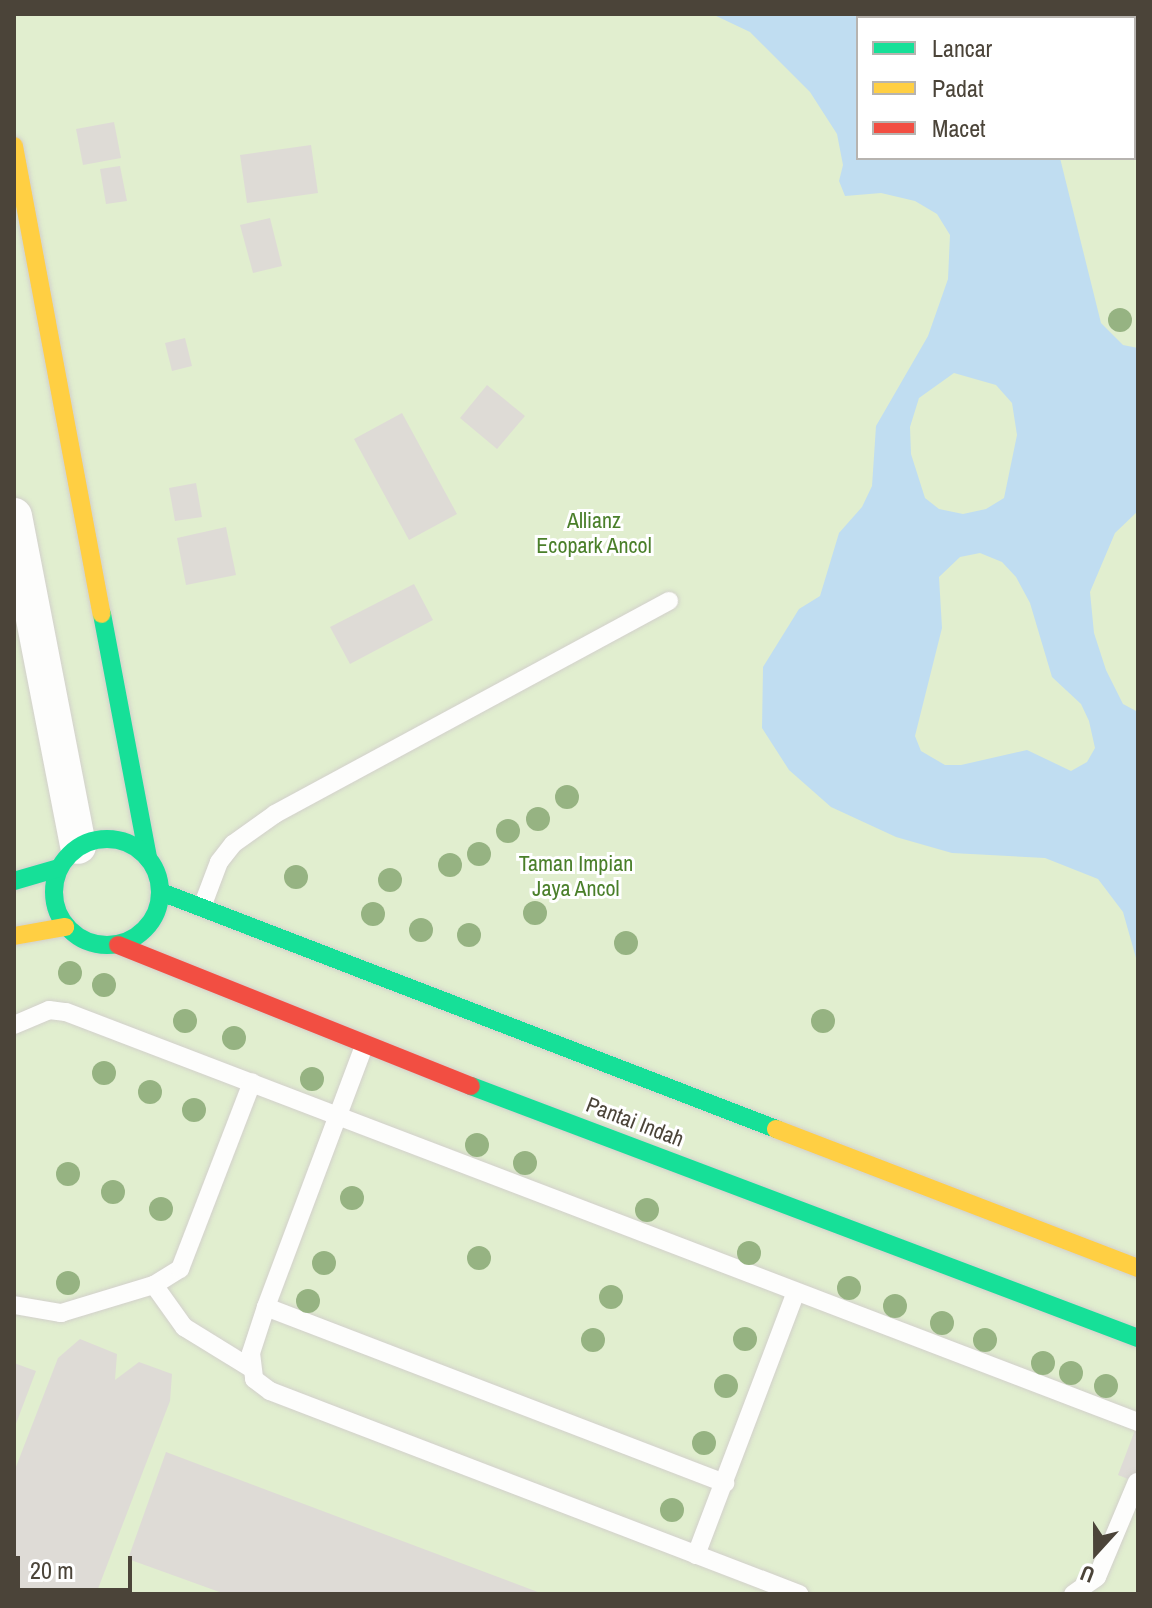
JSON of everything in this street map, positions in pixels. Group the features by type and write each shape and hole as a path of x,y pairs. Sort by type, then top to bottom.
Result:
{"street":[{"path":"14,146 148,857 161,892 149,926 118,945 99,945 65,927 14,936"},
{"path":"14,516 68,857 53,888 65,927"},
{"path":"14,881 102,838 127,843 148,857"},
{"name":"Pantai Indah","path":"161,892 201,910 1138,1268"},
{"name":"Pantai Indah","path":"118,945 364,1046 1138,1338"}],"lane":[{"path":"201,910 219,862 233,844 275,814 669,601"},
{"path":"14,1025 49,1010 66,1012 1138,1422"},
{"path":"249,1367 266,1307 364,1046"},
{"path":"14,1305 61,1313 154,1285 180,1269 252,1082"},
{"path":"154,1285 184,1327 249,1367 254,1379 270,1391 799,1594"},
{"path":"696,1555 796,1292"},
{"path":"266,1307 725,1483"},
{"path":"1073,1594 1097,1577 1137,1482"}],"green space":[{"name":"Taman Impian Jaya Ancol","path":"14,14 1138,14 1138,1594 14,1594"}],"water":[{"path":"712,14 871,14 856,16 856,160 1060,160 1101,323 1123,345 1138,348 1138,511 1115,533 1090,592 1094,633 1106,670 1123,704 1138,712 1138,965 1123,912 1098,879 1045,858 952,853 896,837 831,807 789,770 762,728 763,667 799,609 820,596 839,533 862,507 872,486 876,426 928,336 948,279 950,235 937,214 915,201 881,193 845,196 839,181 843,165 837,134 810,92 750,32","holes":["954,373 996,385 1012,403 1017,435 1004,498 986,509 963,514 939,509 925,498 911,454 910,427 919,398","980,553 1002,562 1016,577 1030,603 1052,677 1081,704 1089,721 1095,748 1087,762 1071,771 1027,750 961,765 945,765 921,751 915,736 942,628 939,577 960,557"]}],"building":[{"path":"114,122 121,158 83,165 76,129"},
{"path":"311,145 318,193 247,203 240,155"},
{"path":"120,166 127,201 106,204 100,169"},
{"path":"270,218 282,266 253,273 240,225"},
{"path":"185,338 192,366 172,371 165,343"},
{"path":"487,385 525,416 497,449 460,418"},
{"path":"402,413 457,514 409,540 354,439"},
{"path":"196,483 202,517 175,521 169,488"},
{"path":"226,527 236,575 186,585 177,538"},
{"path":"414,584 433,620 350,664 330,627"},
{"path":"80,1339 117,1354 115,1380 139,1362 172,1374 170,1401 96,1594 14,1594 14,1472 58,1358"},
{"path":"14,1363 36,1371 14,1429"},
{"path":"1135,1430 1138,1431 1138,1483 1118,1475"},
{"path":"166,1452 543,1594 225,1594 128,1559"}],"traffic: fast":[{"path":"102,614 148,857"},
{"path":"107,839 127,843 145,854 156,872 160,892 156,912 145,930 127,941 107,945 87,941 69,930 58,912 54,892 58,872 69,854 87,843 107,839"},
{"path":"14,881 59,868"},
{"path":"161,892 776,1129"},
{"path":"471,1086 1138,1338"}],"traffic: slow":[{"path":"14,146 102,614"},
{"path":"14,936 65,927"},
{"path":"776,1129 1138,1268"}],"traffic: jam":[{"path":"118,945 471,1086"}],"park label":[{"name":"Allianz Ecopark Ancol","path":"594,532"}]}
